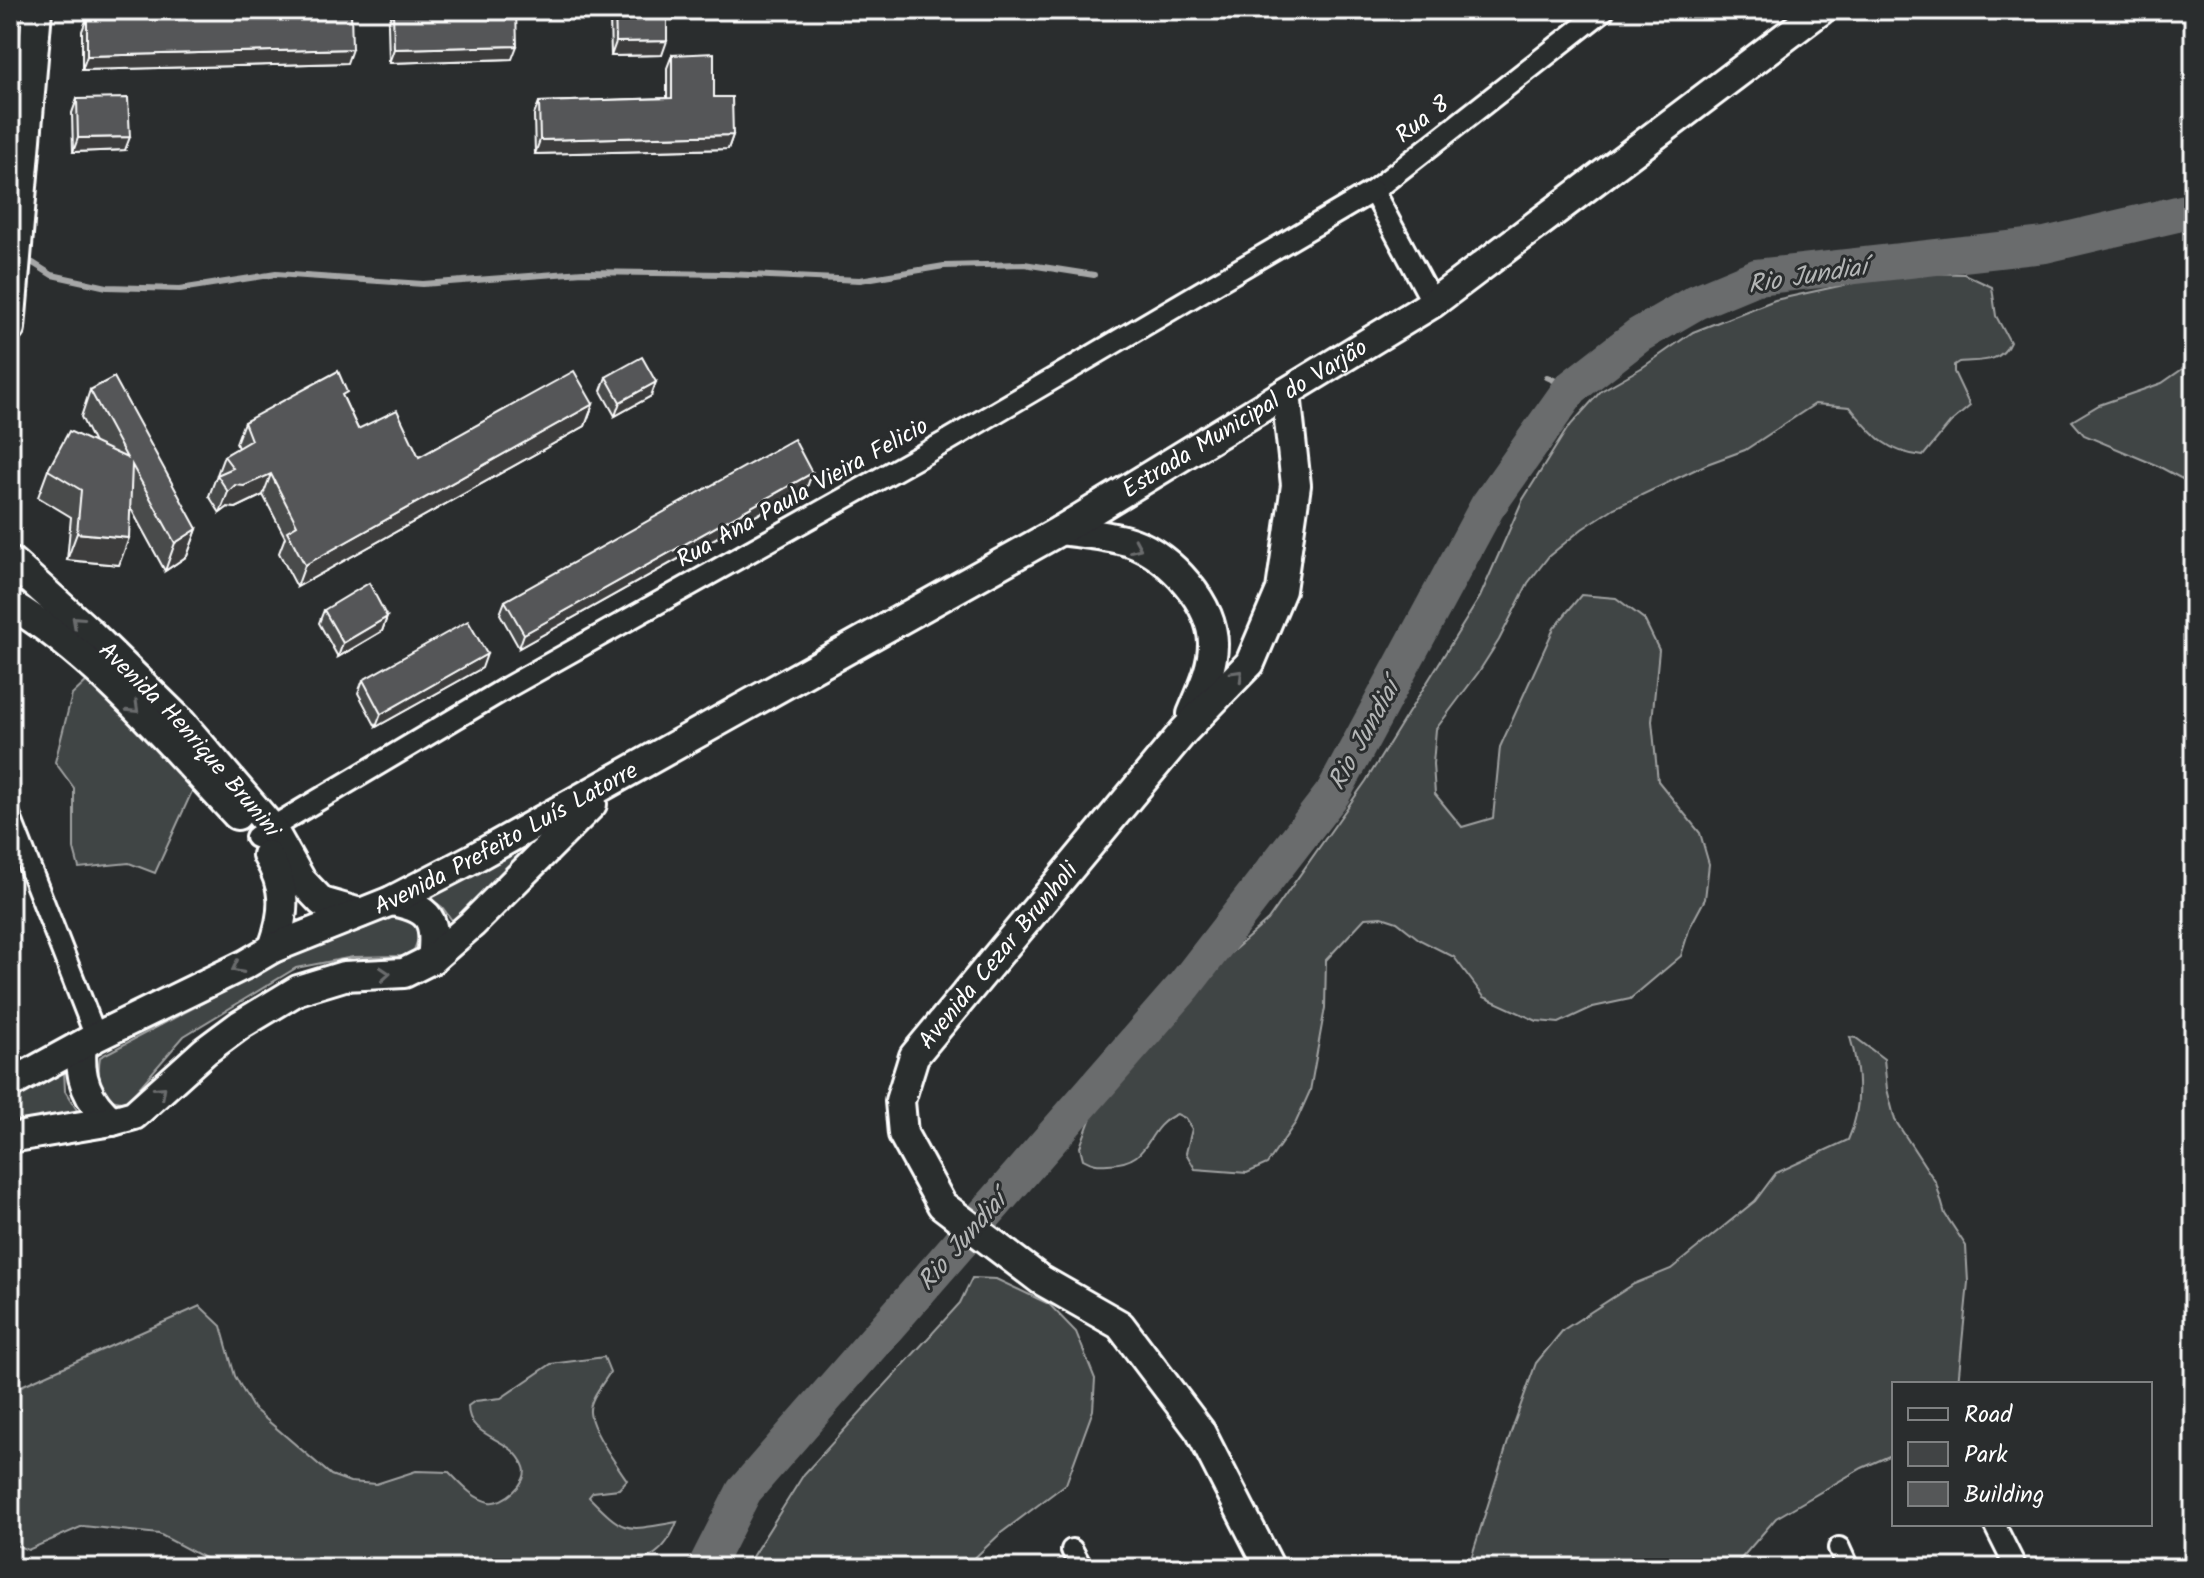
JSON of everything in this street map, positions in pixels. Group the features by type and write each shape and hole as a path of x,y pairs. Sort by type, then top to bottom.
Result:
{"main road":[{"path":"10,328 37,10"},
{"name":"Estrada Municipal do Varjão","path":"631,769 1061,530 1433,303 1821,10"},
{"name":"Avenida Cezar Brunholi","path":"1270,1568 1200,1431 1120,1325 1041,1280 942,1205 903,1134 900,1101 914,1056 1184,731 1250,663 1281,590 1296,485 1286,393"},
{"name":"Avenida Cezar Brunholi","path":"1061,530 1134,543 1178,571 1210,618 1213,645 1207,679 1184,731"},
{"name":"Avenida Henrique Brunini","path":"11,562 179,720 301,880 322,902 360,913"},
{"name":"Avenida Henrique Brunini","path":"10,604 71,647 264,832 283,889 279,931 273,948"},
{"name":"Avenida Prefeito Luís Latorre","path":"10,1084 273,948 391,901 631,769"},
{"name":"Avenida Prefeito Luís Latorre","path":"10,1138 134,1115 205,1051 240,1025 298,990 344,976 404,973 432,959 472,924 573,821 631,769"},
{"path":"391,901 416,905 430,918 435,934 432,959"},
{"path":"89,1041 80,1059 85,1088 101,1112 112,1121"}],"street":[{"name":"Rua 8","path":"1373,191 1604,10"},
{"path":"1373,191 1433,303"},
{"name":"Rua Ana Paula Vieira Felicio","path":"264,832 508,687 947,441 1373,191"},
{"path":"10,817 89,1041"},
{"path":"1995,1526 2016,1568"},
{"path":"1839,1548 1848,1568"}],"green space":[{"path":"1927,273 1964,274 1992,287 1996,316 2010,342 1995,357 1954,365 1954,372 1970,406 1950,423 1923,456 1889,446 1850,407 1815,404 1745,450 1707,464 1614,508 1549,556 1528,583 1478,673 1436,729 1433,764 1435,794 1462,827 1493,818 1500,747 1554,628 1581,595 1616,598 1644,619 1659,650 1652,721 1658,781 1700,833 1709,864 1705,899 1690,927 1681,956 1630,999 1593,1007 1559,1023 1537,1021 1484,997 1454,957 1420,940 1397,922 1382,917 1365,918 1326,960 1325,1008 1310,1091 1296,1122 1267,1164 1247,1173 1195,1169 1186,1153 1192,1129 1185,1118 1177,1114 1158,1128 1134,1158 1104,1164 1083,1159 1080,1147 1093,1112 1143,1030 1268,920 1366,781 1480,597 1522,501 1567,429 1601,391 1643,367 1693,332 1775,300 1862,281"},
{"path":"2194,361 2194,482 2084,435 2072,421 2099,405 2162,383"},
{"path":"88,680 194,787 155,873 129,863 79,868 74,849 74,788 55,762 72,695"},
{"path":"549,825 457,927 442,907 427,896"},
{"path":"389,913 410,920 420,934 414,950 403,956 353,957 296,968 184,1036 126,1103 106,1099 100,1079 100,1057 294,955"},
{"path":"1850,1037 1856,1038 1884,1059 1895,1120 1936,1183 1945,1214 1966,1246 1968,1282 1958,1382 1892,1382 1892,1455 1862,1468 1776,1518 1733,1568 1468,1568 1536,1363 1563,1330 1634,1284 1671,1269 1755,1201 1776,1173 1848,1140 1858,1102 1856,1063"},
{"path":"64,1068 65,1091 80,1115 10,1126 10,1101"},
{"path":"972,1278 996,1279 1049,1304 1076,1332 1095,1379 1093,1410 1066,1484 1001,1533 964,1568 745,1568 804,1474 960,1303"},
{"path":"200,1306 221,1326 235,1376 253,1408 331,1475 350,1482 376,1484 416,1471 449,1472 472,1494 489,1502 501,1500 514,1491 523,1479 524,1467 510,1449 475,1425 468,1406 475,1401 501,1398 551,1364 604,1357 610,1372 594,1397 590,1407 591,1419 627,1480 619,1489 593,1492 589,1497 620,1524 637,1528 677,1522 672,1533 654,1554 616,1568 215,1568 216,1564 159,1534 83,1526 28,1550 10,1543 10,1391"}],"building":[{"path":"393,10 516,10 517,46 394,49"},
{"path":"615,10 667,10 667,41 616,42"},
{"path":"351,11 352,49 87,56 87,18"},
{"path":"714,53 714,97 732,97 733,135 540,140 539,102 672,98 672,55"},
{"path":"128,98 130,137 78,138 77,99"},
{"path":"642,357 656,382 620,402 606,377"},
{"path":"338,371 347,392 342,395 358,429 397,410 419,457 574,371 593,404 305,565 287,531 297,525 271,474 244,486 235,485 228,492 217,475 233,468 224,456 251,440 244,422"},
{"path":"114,377 197,529 175,543 132,465 129,538 77,533 81,490 48,470 69,431 127,458 90,390"},
{"path":"794,439 812,473 524,634 505,601"},
{"path":"369,583 387,617 343,643 324,610"},
{"path":"468,621 487,654 381,714 363,680"}],"waterway":[{"name":"Rio Jundiaí","path":"705,1568 744,1491 1184,986 1333,793 1487,507 1571,388 1639,335 1696,302 1756,277 2045,245 2194,210"},
{"path":"33,263 52,275 107,287 180,289 276,274 423,284 583,272 860,280 944,266 1024,264 1094,275"},
{"path":"1547,377 1571,388"}]}
